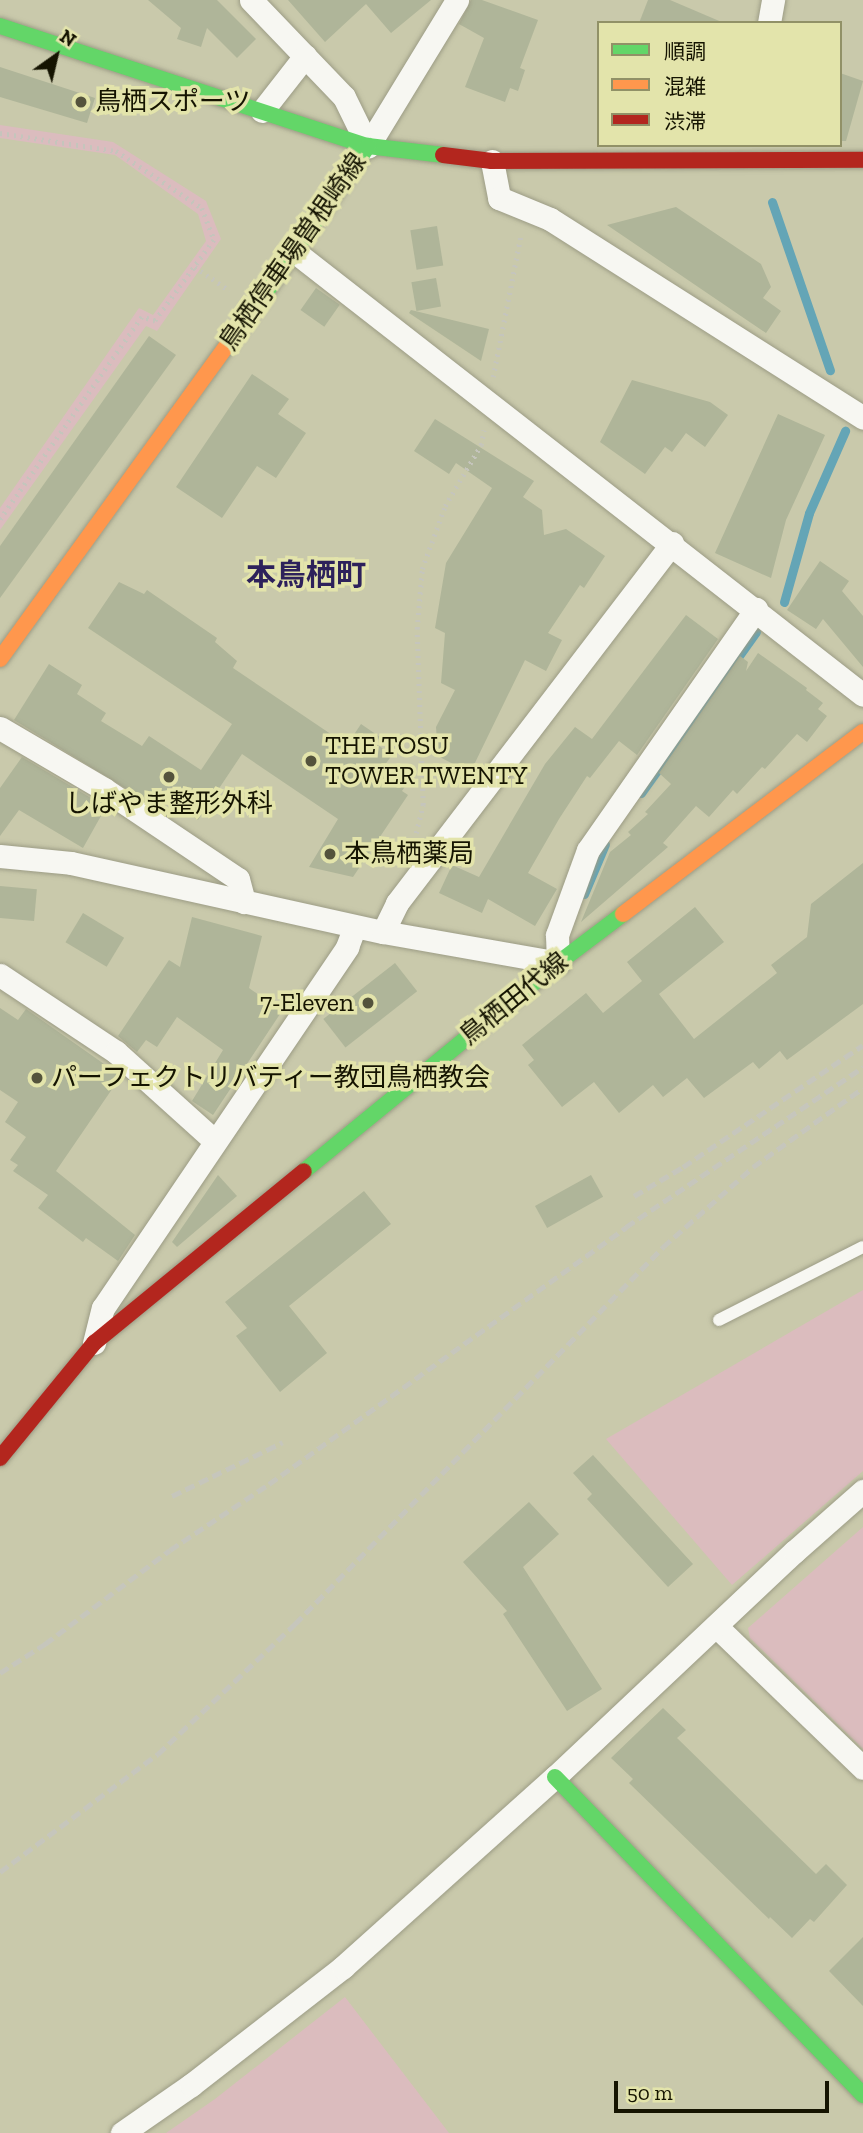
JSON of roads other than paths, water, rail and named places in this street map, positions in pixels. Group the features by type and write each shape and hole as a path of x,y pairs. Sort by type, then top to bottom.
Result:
{"main road":[{"path":"0,26 368,146"},
{"name":"鳥栖停車場曽根崎線","path":"0,659 295,252 368,146 492,161 738,153 863,160"},
{"name":"鳥栖田代線","path":"0,1458 93,1343 558,963 863,732"},
{"path":"555,1777 863,2095"}],"street":[{"path":"251,0 344,97 368,146"},
{"path":"368,146 457,0"},
{"path":"769,21 773,0"},
{"path":"262,111 305,56"},
{"path":"492,161 499,198 550,219 863,418"},
{"path":"295,252 672,543 863,695"},
{"path":"383,932 397,903 672,543"},
{"path":"0,856 71,863 383,932 558,963 557,935 588,850 756,609"},
{"path":"0,728 104,789 238,879 244,902"},
{"path":"93,1343 103,1308 347,947 355,926"},
{"path":"0,975 116,1052 215,1141"},
{"path":"122,2133 191,2085 343,1967 555,1777 863,1491"},
{"path":"716,1626 863,1769"}],"lane":[{"path":"719,1320 863,1247"}],"waterway":[{"path":"772,202 830,370"},
{"path":"784,602 809,513 845,431"},
{"path":"641,793 756,632"},
{"path":"584,894 605,844"}],"railway":[{"path":"634,1196 683,1167 863,1045"},
{"path":"0,1673 45,1644 170,1550 269,1484 626,1227 863,1067"},
{"path":"0,1872 158,1754 295,1624 663,1247 753,1167 863,1088"},
{"path":"172,1496 283,1442"}],"place":[{"name":"鳥栖スポーツ","path":"81,102"},
{"name":"THE TOSU TOWER TWENTY","path":"311,761"},
{"name":"しばやま整形外科","path":"169,777"},
{"name":"本鳥栖薬局","path":"330,854"},
{"name":"7-Eleven","path":"368,1003"},
{"name":"パーフェクトリバティー教団鳥栖教会","path":"37,1078"}],"district":[{"name":"本鳥栖町","path":"306,575"}]}
